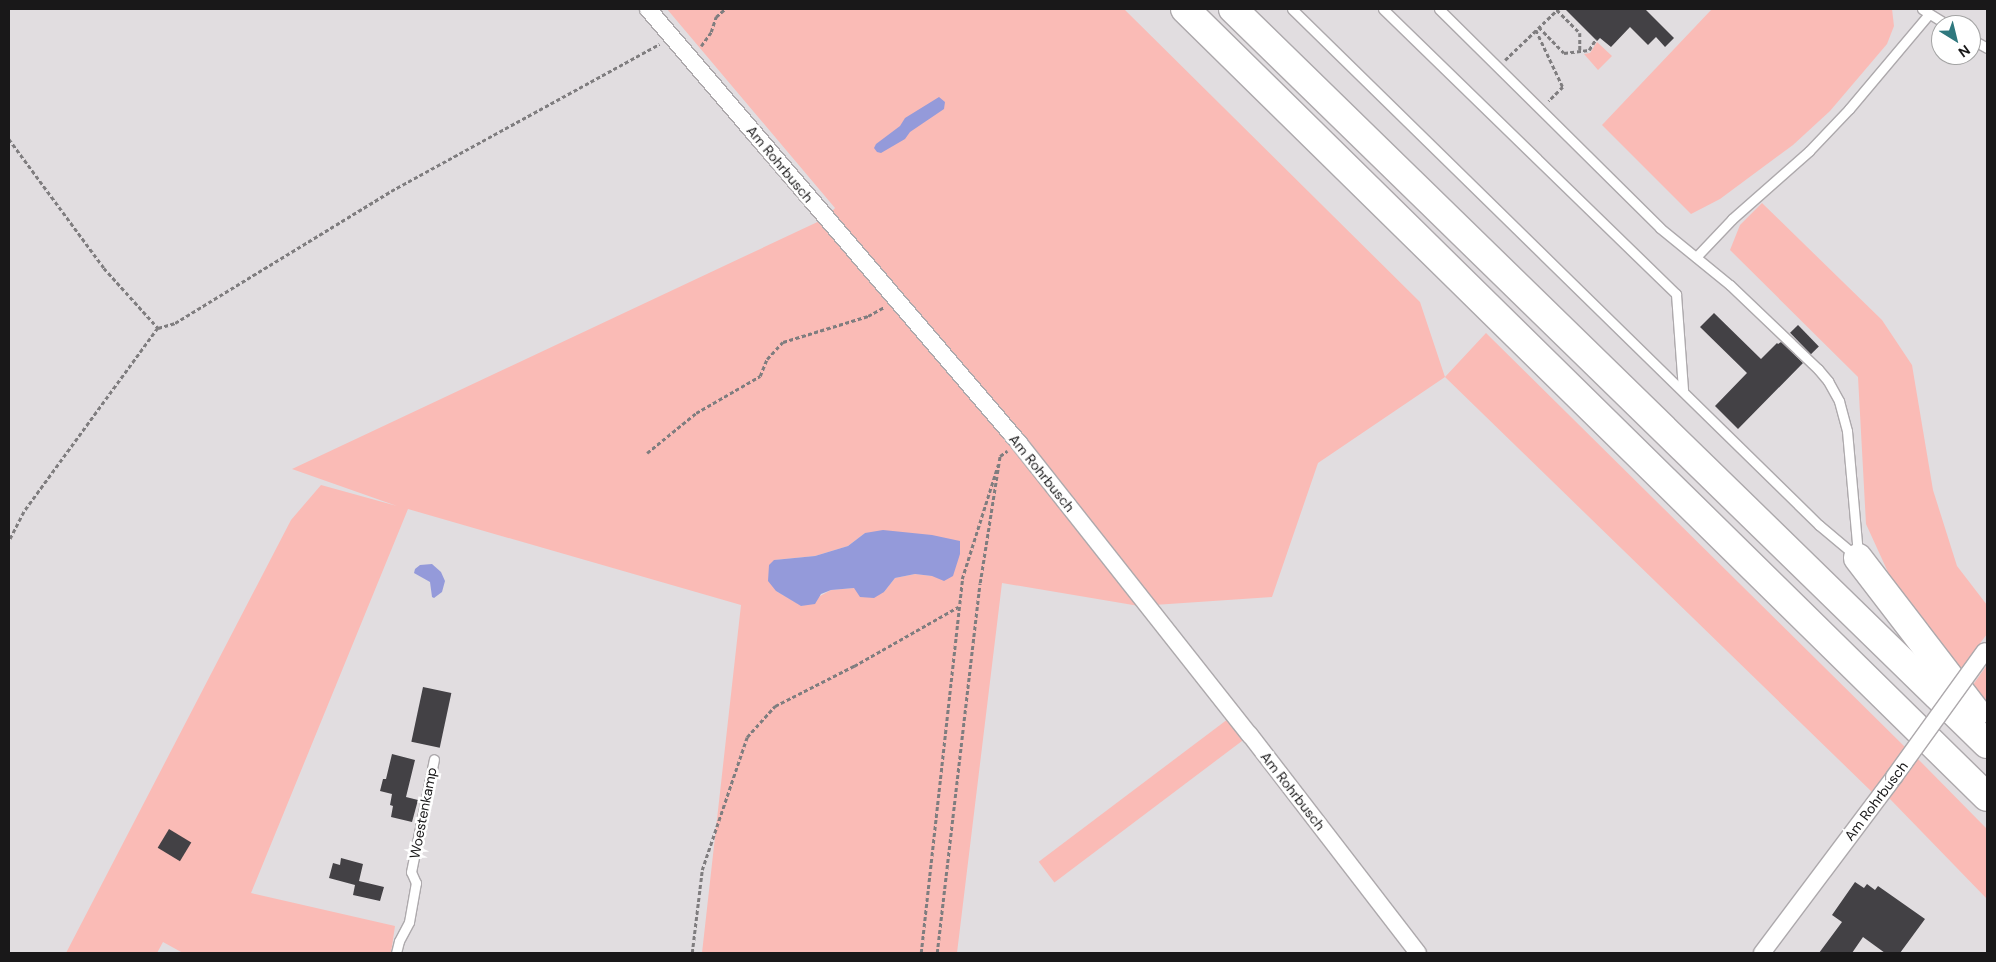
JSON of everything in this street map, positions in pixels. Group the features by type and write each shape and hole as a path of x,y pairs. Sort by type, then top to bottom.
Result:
{"highway":[{"path":"1233,9 1987,744"},
{"path":"1189,14 1987,797"},
{"path":"1858,558 1987,727"}],"street":[{"name":"Am Rohrbusch","path":"648,9 1019,443 1250,735 1418,953"},
{"name":"Am Rohrbusch","path":"1762,953 1894,777 1986,650"}],"lane":[{"path":"1292,9 1819,524 1858,558"},
{"path":"1383,9 1676,294 1683,390"},
{"path":"1439,9 1660,228 1730,285 1818,369 1833,389 1843,412 1848,431 1858,558"},
{"path":"1696,256 1732,219 1809,151 1843,116 1926,11"},
{"name":"Woestenkamp","path":"396,953 398,941 409,922 416,883 411,872 434,759"}],"path":[{"path":"690,58 711,32 716,17 725,9"},
{"path":"1498,67 1557,9 1581,35 1580,51"},
{"path":"1539,27 1564,53 1590,50 1596,39"},
{"path":"1536,30 1563,87 1541,110"},
{"path":"9,542 24,512 158,328 174,322 391,191 672,37"},
{"path":"9,139 104,268 158,328"},
{"path":"647,453 696,413 760,376 767,358 783,342 868,316 896,300"},
{"path":"921,953 962,579 1000,456 1019,443"},
{"path":"938,953 980,583 1000,456"},
{"path":"692,953 702,870 747,737 775,706 854,666 958,607"}],"shaded area":[{"path":"667,9 1124,9 1420,302 1445,377 1318,463 1272,597 1139,606 1002,583 957,953 702,953 741,605 408,509 251,893 395,926 391,953 183,953 163,942 157,953 66,953 291,520 321,485 397,506 292,469 826,218 835,208","holes":["865,533 932,576 915,574 895,578 884,592 854,588 831,590 802,606 776,591 774,560 815,556 848,546"]},
{"path":"1712,9 1892,9 1894,26 1887,44 1830,111 1793,145 1720,199 1691,214 1602,125"},
{"path":"1597,42 1612,56 1598,70 1584,54 1590,53"},
{"path":"1762,203 1882,320 1912,365 1933,490 1957,566 1987,605 1987,634 1958,673 1903,605 1866,524 1858,377 1730,250 1740,225"},
{"path":"1486,333 1905,747 1873,793 1445,377"},
{"path":"1987,665 1987,707 1970,689"},
{"path":"1228,719 1244,740 1054,882 1039,862"},
{"path":"1918,759 1987,829 1987,899 1889,798"}],"water":[{"path":"939,97 945,102 944,109 910,132 905,139 881,153 877,152 874,148 876,144 900,126 905,118"},
{"path":"883,530 932,535 960,541 960,554 953,576 944,581 932,576 915,574 895,578 884,592 874,598 860,597 854,588 831,590 821,594 815,604 801,606 776,591 768,581 769,565 774,560 815,556 848,546 865,533"},
{"path":"432,564 441,572 445,581 442,592 434,598 432,597 430,582 414,573 415,569 420,565"}],"building":[{"path":"1565,9 1645,9 1674,38 1665,47 1656,37 1648,45 1630,27 1611,47 1600,38 1597,41"},
{"path":"1714,313 1761,359 1777,343 1781,342 1803,363 1738,429 1715,406 1747,373 1700,327"},
{"path":"1798,325 1819,347 1811,354 1790,333"},
{"path":"423,687 451,693 440,748 411,742"},
{"path":"392,754 415,760 406,797 418,800 412,822 391,817 393,806 390,805 392,794 380,791 383,779 386,779"},
{"path":"169,829 191,842 180,861 158,848"},
{"path":"341,858 363,864 359,881 384,887 380,901 353,895 355,885 329,878 333,863 340,865"},
{"path":"1855,882 1864,888 1867,884 1875,890 1878,886 1925,919 1900,953 1885,953 1863,937 1852,953 1819,953 1842,922 1832,915"}]}
